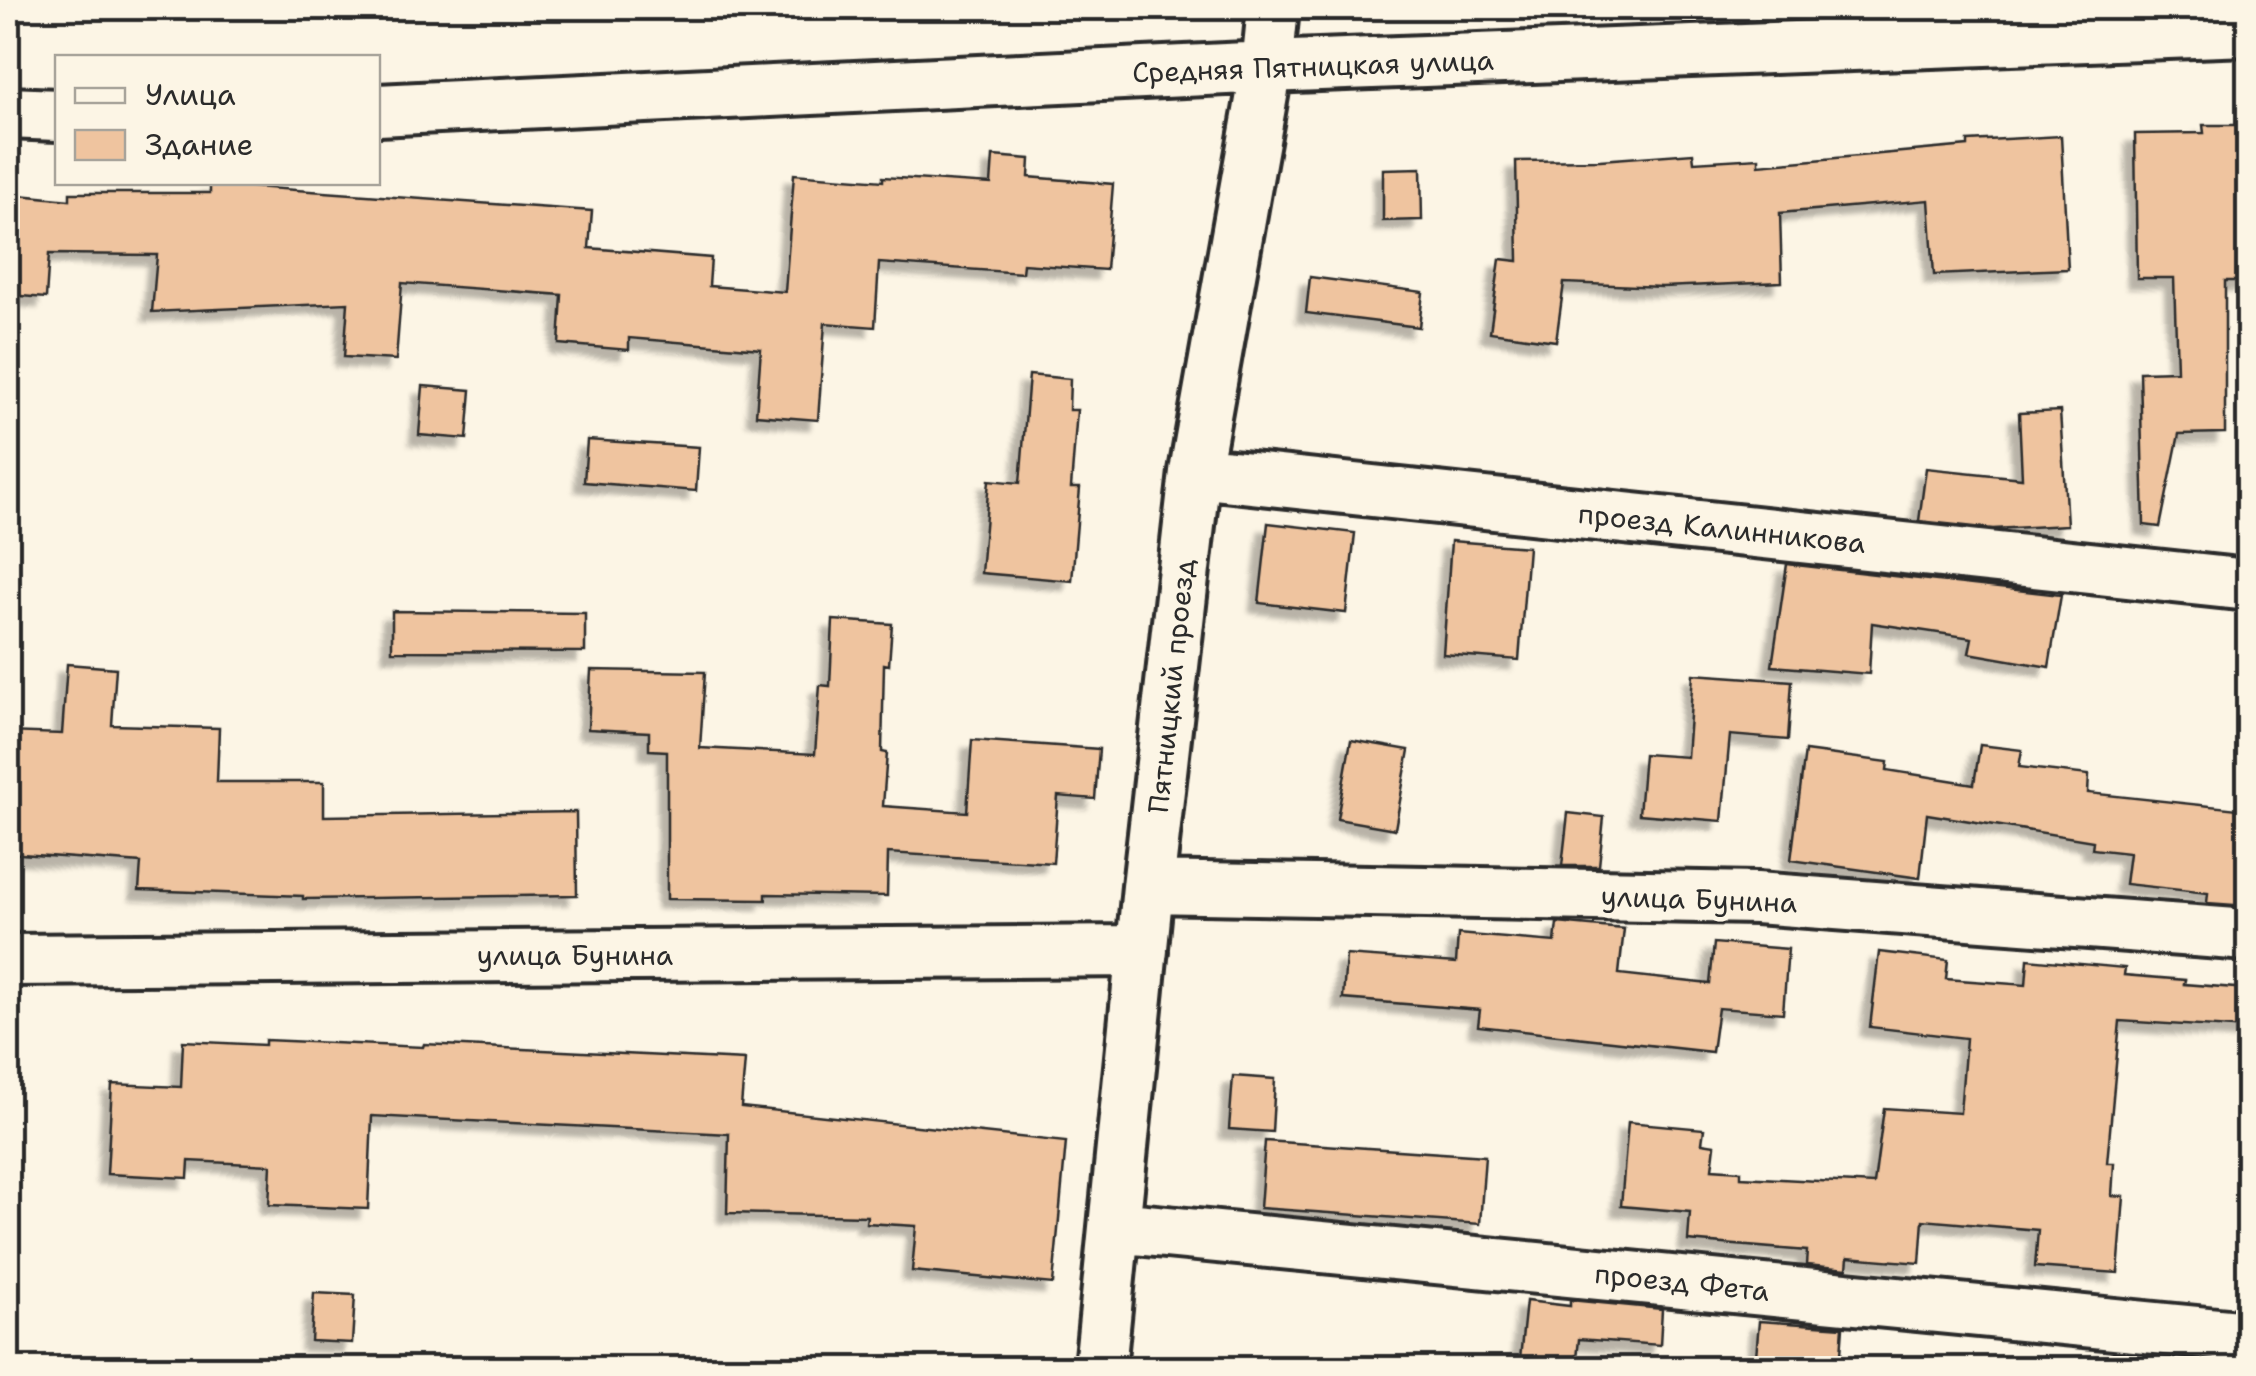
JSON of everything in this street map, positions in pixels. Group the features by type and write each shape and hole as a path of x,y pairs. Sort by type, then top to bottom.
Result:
{"street":[{"name":"Пятницкий проезд","path":"1100,1368 1148,886 1195,472 1267,68 1273,8"},
{"name":"Средняя Пятницкая улица","path":"380,110 1267,68 2248,30"},
{"path":"8,113 55,116"},
{"name":"проезд Калинникова","path":"1195,472 2248,584"},
{"name":"улица Бунина","path":"1148,886 1756,898 2248,934"},
{"name":"улица Бунина","path":"8,960 1142,951"},
{"name":"проезд Фета","path":"1115,1226 2248,1337"}],"building":[{"path":"2203,125 2248,125 2248,281 2225,281 2225,433 2179,434 2160,527 2144,525 2140,372 2177,371 2174,278 2137,278 2135,134 2204,133"},
{"path":"2061,136 2068,269 1934,275 1929,200 1780,213 1782,282 1662,287 1564,283 1556,341 1490,332 1500,259 1518,261 1516,161 1693,153 1694,162 1759,158 1759,165 1968,146 1968,141"},
{"path":"993,156 1030,159 1029,177 1113,184 1106,270 1023,264 1022,273 879,263 875,327 825,323 818,420 756,415 761,349 629,338 629,350 559,344 562,295 402,283 396,360 344,357 348,303 152,312 157,255 49,254 46,298 8,295 8,194 70,200 70,193 210,193 210,185 224,185 592,211 589,248 711,258 709,286 785,292 794,174 991,184"},
{"path":"1421,168 1422,220 1383,221 1383,169"},
{"path":"1310,277 1423,292 1419,327 1306,313"},
{"path":"1029,375 1070,379 1069,410 1077,410 1071,488 1080,488 1072,581 981,573 989,480 1020,483"},
{"path":"423,386 471,390 467,439 419,435"},
{"path":"2060,411 2067,525 1993,529 1919,521 1926,468 2022,478 2019,413"},
{"path":"587,440 699,447 696,491 584,482"},
{"path":"1268,523 1355,533 1346,613 1259,603"},
{"path":"1451,541 1528,547 1519,660 1443,654"},
{"path":"1787,564 2061,595 2049,667 1969,653 1972,638 1872,623 1869,674 1772,666"},
{"path":"392,611 585,613 585,652 392,651"},
{"path":"833,620 892,624 889,665 884,664 882,752 887,753 883,806 967,812 972,740 1099,749 1095,799 1058,796 1053,863 888,853 887,896 766,894 766,900 667,899 667,751 649,750 649,732 588,729 591,670 705,672 700,748 815,754 820,685 830,686"},
{"path":"67,664 116,668 112,725 219,728 217,782 324,782 324,816 576,812 577,895 303,899 139,890 141,863 8,853 8,732 62,734"},
{"path":"1693,674 1792,681 1788,740 1730,735 1722,821 1639,814 1644,754 1687,757"},
{"path":"1351,740 1409,750 1395,829 1337,819"},
{"path":"1980,745 2022,750 2019,767 2089,775 2088,793 2248,810 2248,906 2207,903 2208,893 2125,884 2129,853 2092,849 2093,841 1927,814 1920,878 1791,860 1805,751 1888,762 1887,770 1974,784"},
{"path":"1568,813 1604,817 1599,866 1562,866"},
{"path":"1557,923 1624,929 1619,974 1710,984 1714,943 1788,949 1783,1013 1718,1008 1712,1052 1478,1026 1480,1010 1343,999 1346,955 1456,963 1458,934 1555,942"},
{"path":"1879,952 1948,960 1946,979 2026,985 2028,959 2125,968 2124,975 2248,989 2248,1029 2120,1021 2107,1163 2114,1163 2112,1196 2124,1197 2118,1273 2035,1267 2038,1230 1923,1220 1920,1263 1848,1257 1847,1269 1806,1265 1807,1251 1688,1241 1690,1212 1621,1206 1628,1122 1704,1129 1702,1143 1715,1145 1712,1169 1741,1171 1741,1177 1874,1184 1884,1108 1960,1113 1966,1038 1870,1027"},
{"path":"265,1040 745,1060 741,1107 1066,1142 1053,1284 912,1271 916,1226 866,1223 867,1216 727,1213 729,1134 372,1116 368,1209 269,1205 271,1165 189,1161 188,1178 107,1174 112,1084 181,1087 183,1041 265,1045"},
{"path":"1233,1076 1275,1079 1272,1132 1229,1129"},
{"path":"1265,1141 1485,1156 1480,1224 1260,1208"},
{"path":"314,1293 355,1295 352,1343 311,1341"},
{"path":"1570,1300 1662,1309 1660,1345 1579,1339 1576,1368 1519,1368 1526,1301 1570,1306"},
{"path":"1759,1321 1843,1327 1840,1368 1755,1368"}]}
